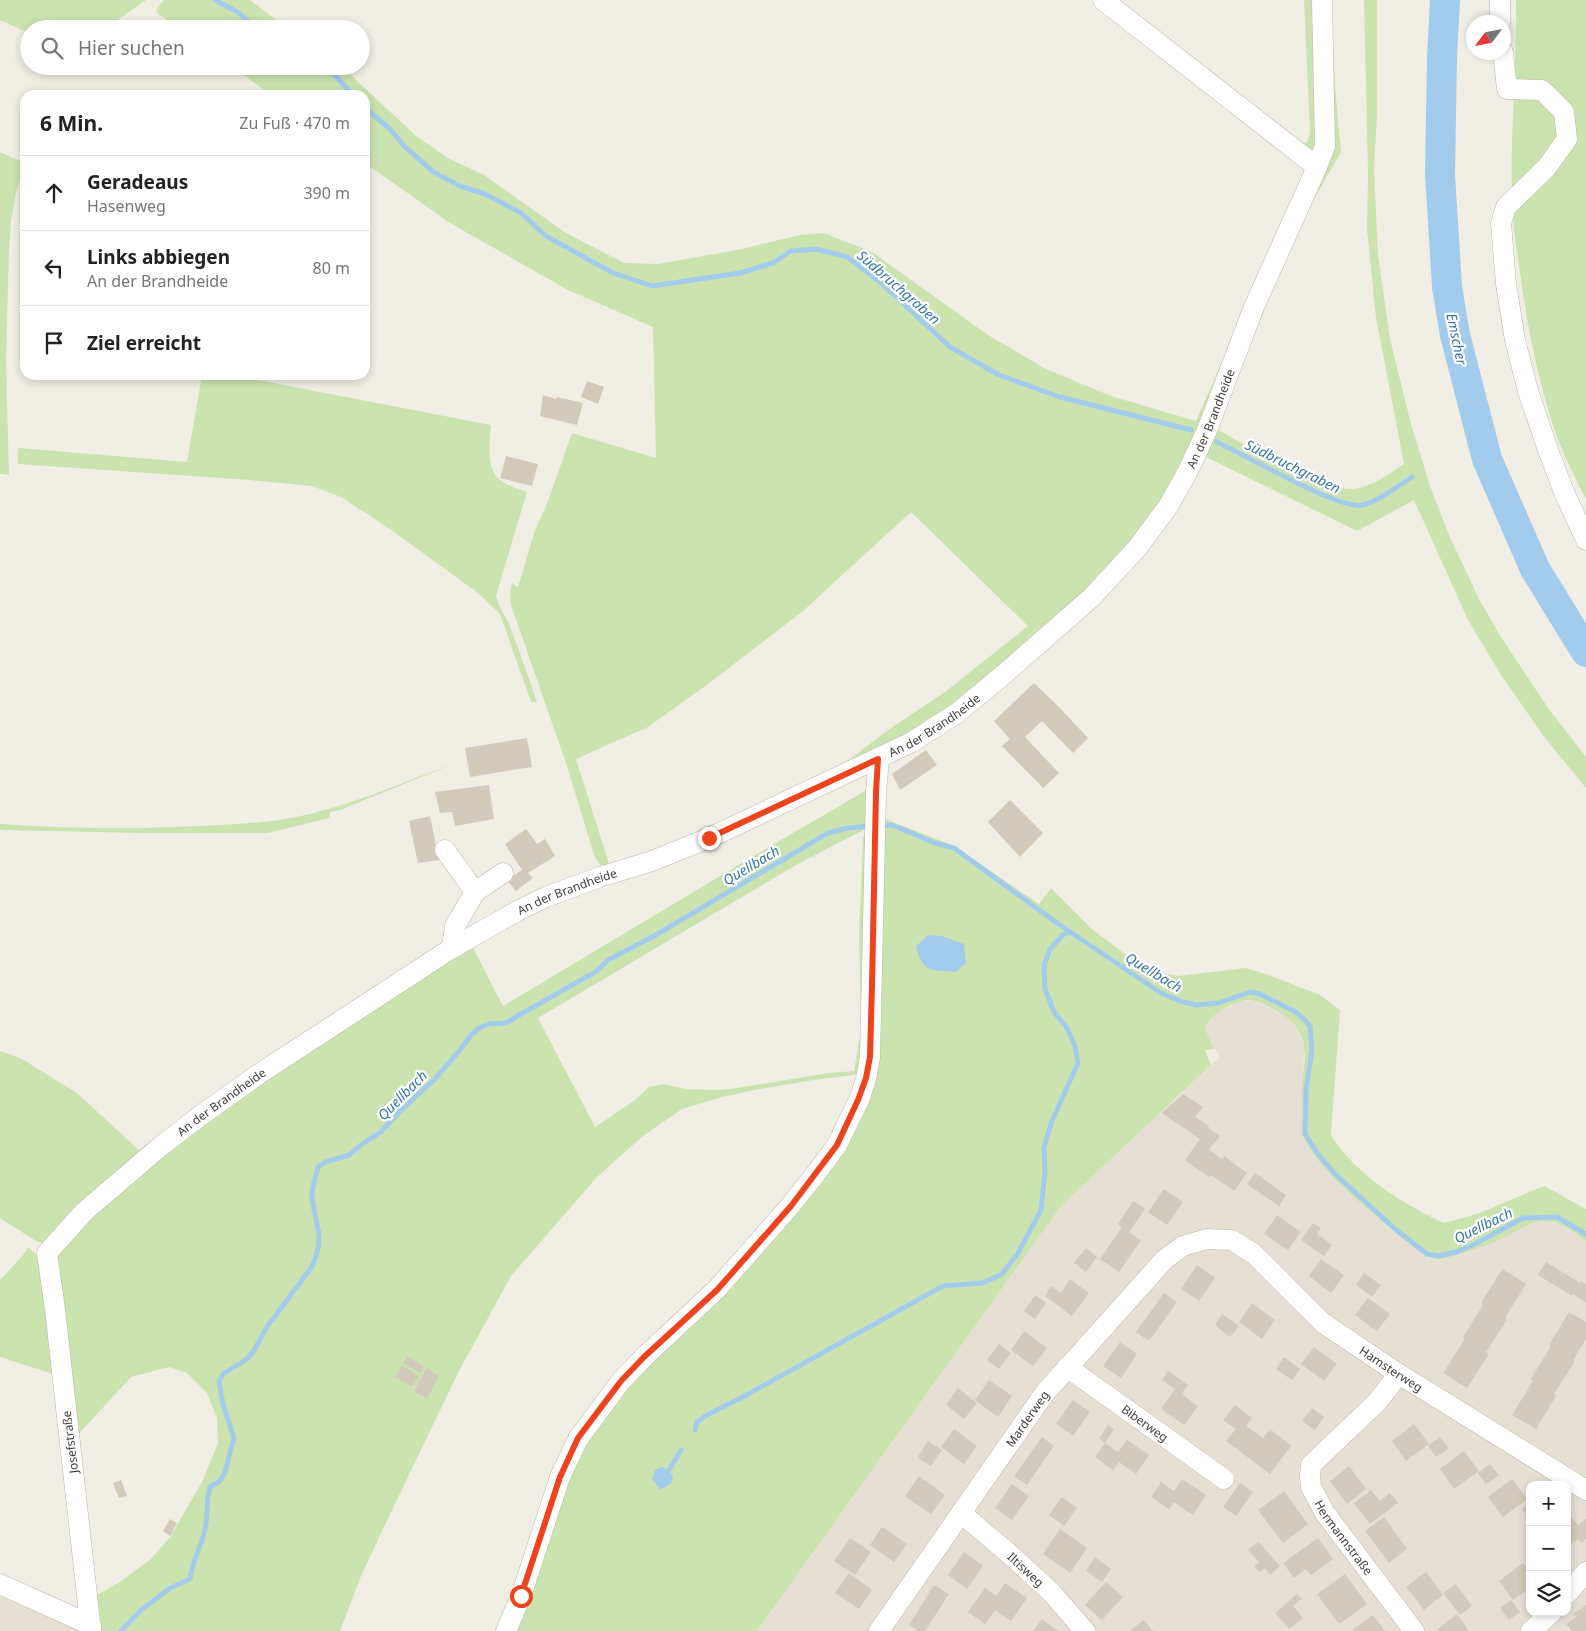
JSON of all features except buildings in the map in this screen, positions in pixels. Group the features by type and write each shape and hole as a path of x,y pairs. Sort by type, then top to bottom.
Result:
{"street":[{"path":"1102,0 1317,167"},
{"name":"An der Brandheide","path":"47,1253 85,1211 161,1146 200,1116 259,1074 452,948 517,911 546,897 600,877 652,861 709,838 912,742 956,713 1092,597 1138,547 1169,506 1189,469 1207,430 1254,308 1317,167 1325,146 1322,0"},
{"path":"1500,0 1500,15"},
{"path":"1504,60 1507,90 1542,90 1564,112 1567,139 1547,166 1506,207 1501,223 1506,284 1519,357 1548,450 1564,492 1586,540"},
{"path":"506,1631 521,1596 560,1477 578,1438 621,1381 644,1357 717,1290 791,1206 837,1145 855,1108 866,1078 870,1057 878,759"},
{"path":"445,850 475,892"},
{"path":"452,948 455,926 475,892 503,873"},
{"name":"Marderweg","path":"879,1631 1044,1394 1165,1259 1183,1246 1207,1239"},
{"name":"Hamsterweg","path":"1207,1239 1232,1240 1254,1254 1323,1323 1399,1374 1586,1490"},
{"name":"Josefstraße","path":"47,1253 91,1628"},
{"name":"Biberweg","path":"1067,1367 1224,1479"},
{"name":"Hermannstraße","path":"1399,1374 1377,1402 1311,1465 1310,1476 1312,1487 1325,1513 1414,1631"},
{"name":"Iltisweg","path":"961,1513 1006,1550 1051,1592 1084,1631"},
{"path":"1571,1589 1586,1572"},
{"path":"0,1584 91,1628"},
{"path":"1531,1631 1548,1616"}],"shaded area":[{"path":"1253,1000 1288,1017 1299,1031 1304,1048 1302,1109 1305,1141 1317,1158 1346,1190 1428,1258 1449,1257 1487,1244 1532,1223 1546,1221 1559,1224 1586,1241 1586,1631 757,1631 1061,1206 1220,1057 1209,1040 1205,1029 1207,1023 1218,1012 1240,1002"},
{"path":"0,1575 86,1631 0,1631"}],"green space":[{"path":"0,0 146,0 118,20 20,20 20,29 0,20"},
{"path":"164,0 250,0 276,20 167,20 156,12 158,6"},
{"path":"1304,0 1315,0 1317,146 1311,153 1300,142 1307,143 1310,132"},
{"path":"1331,0 1335,87 1341,152 1311,204 1251,337 1217,429 1277,461 1318,480 1345,489 1366,486 1404,464 1376,318 1367,229 1368,174 1364,0 1377,0 1377,116 1374,169 1378,255 1390,339 1411,424 1430,486 1449,535 1479,599 1499,634 1548,708 1586,757 1586,788 1545,738 1501,675 1468,620 1414,500 1357,531 1204,456 1139,552 1311,195"},
{"path":"1516,0 1586,0 1586,499 1559,442 1544,396 1531,338 1516,248 1512,172"},
{"path":"243,75 351,75 367,90 264,90"},
{"path":"370,93 416,136 448,158 484,175 566,233 624,263 658,264 737,250 800,235 824,233 872,252 988,335 1046,369 1111,396 1196,421 1306,171 1306,177 1227,359 1211,408 1192,455 1172,491 1144,533 1096,588 971,696 939,720 898,744 703,837 639,862 609,870 598,862 594,855 566,763 511,605 510,594 512,583 518,587 535,530 547,504 572,433 656,458 653,327 568,290 450,223 370,167","holes":["911,512 1028,626 945,692 891,728 850,759 795,790 679,844 629,863 610,867 576,759 648,727 708,684 803,611"]},
{"path":"0,152 20,161 20,179 11,221 9,249 6,361 9,475 0,474"},
{"path":"201,380 258,380 491,425 490,455 496,476 510,486 527,492 496,596 509,624 537,702 531,702 500,614 478,593 390,529 341,497 312,486 18,464 18,448 187,462"},
{"path":"453,764 340,810 330,812 330,818 268,833 0,830 0,824 75,828 151,828 242,824 283,819 346,804"},
{"path":"872,787 879,822 796,865 538,1018 595,1127 635,1100 649,1087 663,1084 686,1089 731,1089 829,1073 854,1071 861,1031 859,934 863,837 873,835 862,1074 760,1089 726,1096 682,1109 643,1136 598,1176 511,1276 459,1371 392,1510 361,1576 340,1631 96,1631 97,1595 117,1584 151,1559 170,1537 202,1482 218,1443 217,1418 207,1393 187,1373 169,1367 131,1377 75,1438 54,1263 71,1230 171,1145 470,942 503,1006"},
{"path":"883,818 954,846 1039,904 1051,888 1093,930 1151,971 1178,976 1246,968 1320,995 1340,1010 1331,1136 1354,1164 1396,1197 1444,1223 1477,1214 1544,1186 1586,1209 1586,1241 1561,1225 1545,1221 1529,1225 1500,1240 1471,1251 1442,1259 1434,1259 1419,1251 1353,1196 1321,1164 1309,1148 1302,1133 1302,1083 1305,1052 1303,1041 1297,1028 1276,1010 1258,1002 1248,1000 1235,1004 1215,1015 1205,1029 1214,1049 1205,1050 1211,1065 1061,1206 757,1631 509,1631 580,1445 858,1114"},
{"path":"0,1051 22,1059 77,1093 139,1150 250,1070 43,1243 36,1241 0,1218"},
{"path":"28,1247 35,1253 41,1263 59,1376 0,1357 0,1280"}],"water":[{"path":"928,935 942,936 964,944 966,963 956,972 934,970 925,966 918,955 916,946"},
{"path":"662,1467 669,1470 673,1476 672,1483 660,1490 652,1478 655,1470"}],"waterway":[{"name":"Südbruchgraben","path":"215,0 239,13 246,20"},
{"name":"Emscher","path":"1445,0 1440,174 1447,287 1455,335 1487,459 1535,569 1586,652"},
{"name":"Südbruchgraben","path":"334,75 348,90"},
{"name":"Südbruchgraben","path":"370,112 389,128 405,147 435,173 460,186 485,194 521,213 546,236 613,273 652,286 740,273 773,263 791,251 816,249 847,257 879,281 950,347 999,375 1060,397 1191,430"},
{"name":"Südbruchgraben","path":"1217,442 1314,491 1351,505 1363,505 1375,500 1412,477"},
{"name":"Quellbach","path":"879,826 892,825 935,843 954,848 1057,923 1161,993 1196,1005 1218,1003 1250,992 1260,994 1294,1011 1310,1026 1312,1050 1306,1090 1305,1134 1318,1154 1335,1174 1394,1228 1427,1254 1439,1256 1456,1252 1523,1218 1557,1217 1586,1234"},
{"name":"Quellbach","path":"121,1631 140,1611 170,1588 190,1579 205,1530 210,1487 220,1481 225,1472 234,1438 223,1404 219,1381 223,1374 247,1359 253,1352 267,1327 311,1268 316,1258 319,1233 312,1194 318,1167 326,1162 349,1155 381,1132 398,1113 435,1079 479,1028 488,1024 506,1023 597,971 608,960 654,936 828,833 848,828 870,826"},
{"path":"695,1430 697,1422 707,1415 943,1286 983,1283 1002,1274 1018,1253 1041,1210 1045,1172 1044,1147 1052,1121 1078,1063 1075,1046 1067,1028 1054,1012 1045,989 1044,965 1050,949 1064,934 1070,932"},
{"path":"669,1470 681,1450"}],"route":[{"path":"521,1596 560,1477 578,1438 621,1381 644,1357 717,1290 791,1206 837,1145 866,1078 870,1057 878,759 709,838"}]}
